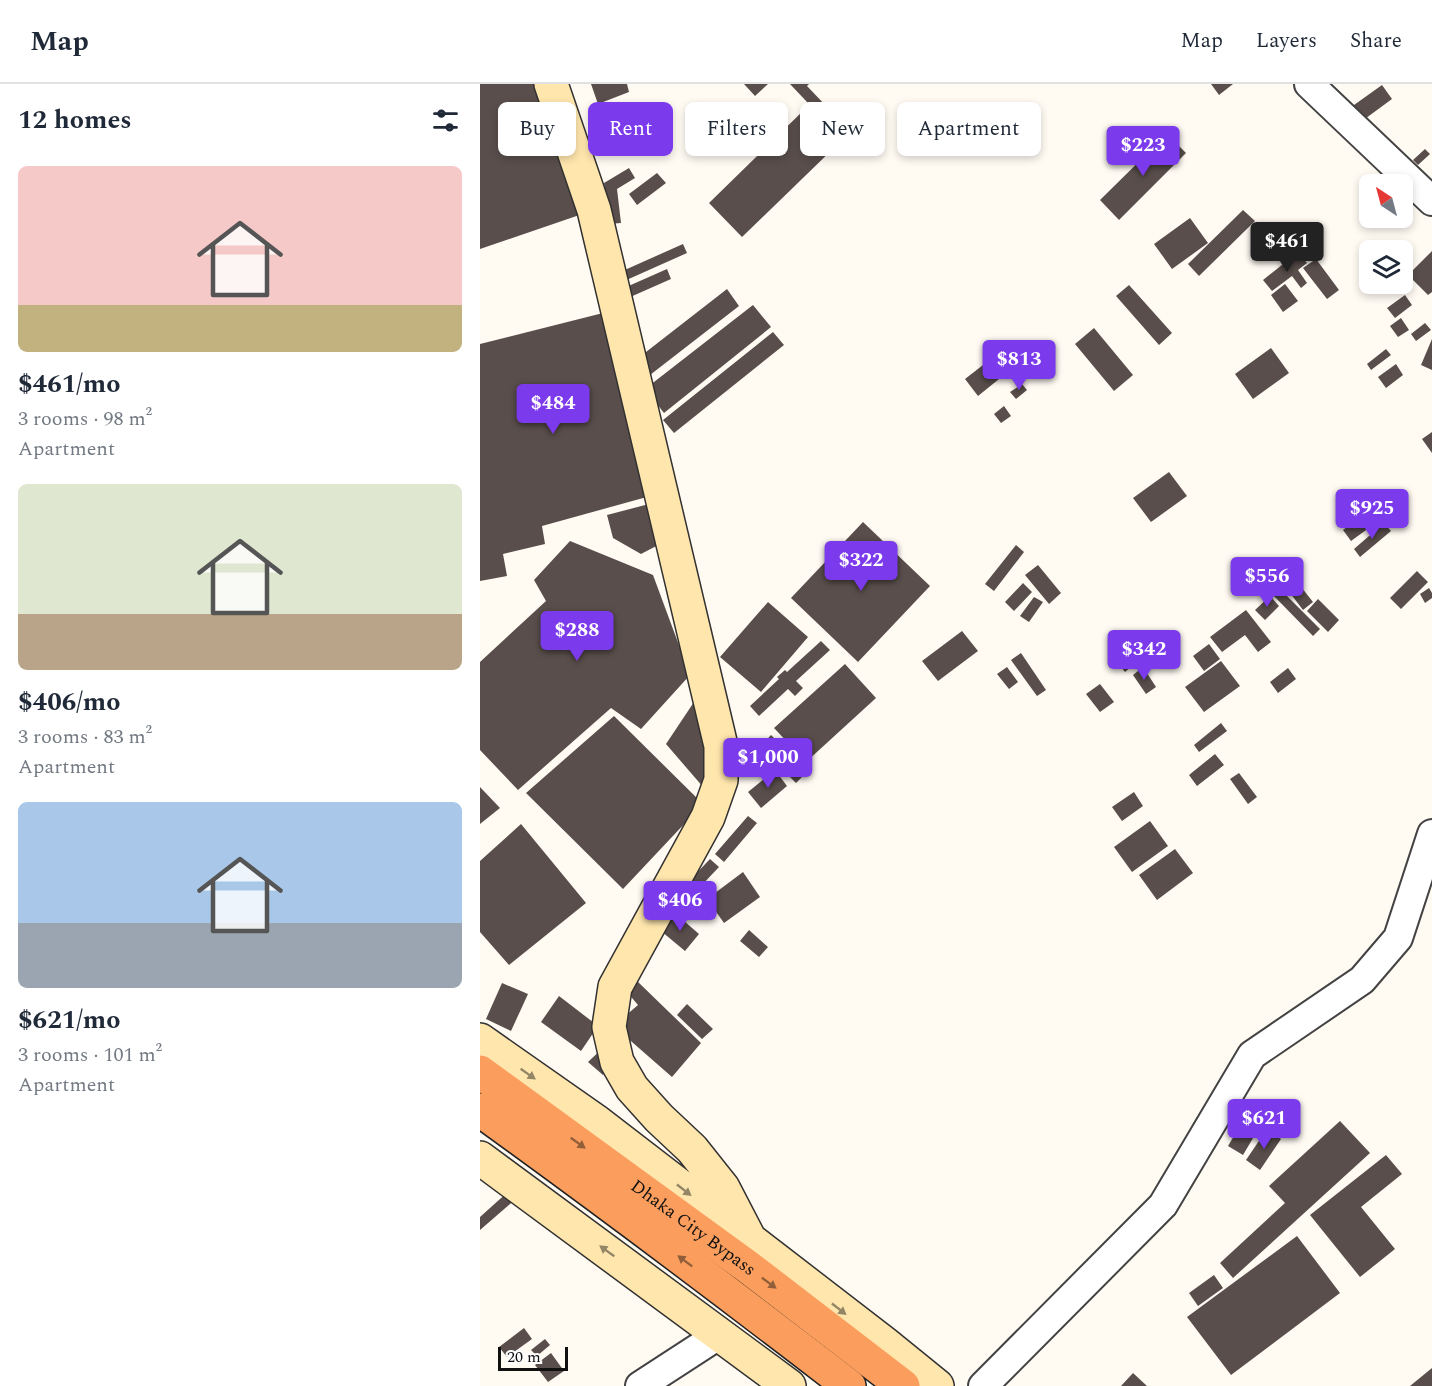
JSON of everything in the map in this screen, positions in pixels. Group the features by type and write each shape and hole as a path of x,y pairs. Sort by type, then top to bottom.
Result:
{"highway":[{"name":"Dhaka City Bypass","path":"480,1072 748,1267 903,1386"},
{"name":"Dhaka City Bypass","path":"480,1110 739,1301 849,1386"}],"main road":[{"path":"551,84 594,210 722,746 720,780 708,817 615,987 609,1027 617,1062 632,1088 692,1149 723,1188 750,1240"},
{"path":"480,1040 597,1122 937,1386"},
{"path":"480,1158 789,1386"}],"street":[{"path":"1309,84 1432,201"},
{"path":"983,1386 1163,1206 1252,1055 1362,981 1398,938 1432,834"},
{"path":"640,1386 720,1334"}],"building":[{"path":"480,84 543,84 550,102 498,102 498,156 572,156 594,210 480,249"},
{"path":"591,84 627,84 629,92 597,102"},
{"path":"744,84 768,84 755,96"},
{"path":"790,84 809,84 807,86 822,102 807,102"},
{"path":"1211,84 1233,84 1219,95"},
{"path":"1382,85 1392,99 1358,124 1347,110"},
{"path":"800,114 800,156 826,156 742,237 709,203 757,156 788,156 788,126"},
{"path":"1167,134 1186,153 1119,220 1100,200"},
{"path":"1425,149 1430,154 1418,165 1413,160"},
{"path":"629,168 635,178 617,189 621,223 608,224 604,183"},
{"path":"657,173 666,183 637,205 629,194"},
{"path":"1243,210 1255,221 1199,276 1188,264"},
{"path":"1190,218 1208,243 1172,269 1154,244"},
{"path":"683,244 687,253 622,282 618,273"},
{"path":"1432,251 1432,292 1428,295 1413,280 1413,270"},
{"path":"1298,252 1307,263 1298,270 1307,283 1301,288 1292,276 1272,291 1263,280"},
{"path":"1316,259 1339,290 1327,299 1303,268"},
{"path":"667,269 671,279 628,298 624,288"},
{"path":"1285,284 1298,301 1283,312 1271,295"},
{"path":"1129,285 1172,333 1159,345 1116,296"},
{"path":"727,289 739,306 650,375 637,359"},
{"path":"1405,295 1412,305 1395,318 1387,308"},
{"path":"753,305 771,327 664,413 645,389"},
{"path":"607,312 654,495 542,526 545,544 503,554 507,576 480,581 480,344"},
{"path":"1401,318 1409,330 1398,337 1390,326"},
{"path":"1425,323 1431,330 1416,341 1411,334"},
{"path":"1094,328 1133,375 1114,391 1075,344"},
{"path":"773,332 784,345 674,433 663,420"},
{"path":"1432,339 1432,370 1421,365"},
{"path":"1271,348 1289,373 1253,399 1235,374"},
{"path":"1386,349 1391,355 1371,370 1367,364"},
{"path":"992,358 1004,375 978,396 965,379"},
{"path":"1396,364 1403,375 1386,388 1378,377"},
{"path":"1022,384 1027,390 1016,399 1010,392"},
{"path":"1004,406 1011,416 1001,423 994,414"},
{"path":"1432,432 1432,453 1422,439"},
{"path":"1169,472 1187,496 1151,522 1133,498"},
{"path":"649,504 662,543 641,554 613,538 607,515"},
{"path":"1368,511 1377,522 1351,541 1343,530"},
{"path":"863,522 930,586 858,662 791,598"},
{"path":"1384,523 1391,531 1360,557 1354,549"},
{"path":"570,541 653,575 690,675 641,729 611,708 518,790 480,750 480,662 546,601 534,580"},
{"path":"1016,545 1024,552 994,591 985,584"},
{"path":"1038,565 1061,593 1049,604 1025,575"},
{"path":"1417,571 1428,582 1401,609 1390,598"},
{"path":"1294,578 1313,602 1303,610 1284,585"},
{"path":"1023,583 1032,592 1014,611 1005,602"},
{"path":"1278,587 1320,629 1313,636 1272,594"},
{"path":"1429,588 1432,598 1425,603 1420,594"},
{"path":"1270,596 1279,606 1265,620 1255,610"},
{"path":"1034,597 1043,602 1029,622 1020,616"},
{"path":"1318,599 1339,620 1328,632 1307,611"},
{"path":"768,602 808,637 761,692 720,657"},
{"path":"1246,610 1271,642 1258,652 1245,635 1222,652 1210,637"},
{"path":"962,631 978,651 938,681 922,661"},
{"path":"1147,637 1155,647 1125,672 1117,662"},
{"path":"821,641 830,650 796,681 803,688 795,696 788,689 759,716 750,706 779,679 777,677 785,670 787,672"},
{"path":"1209,644 1220,659 1204,671 1193,656"},
{"path":"1021,653 1046,690 1037,696 1011,660"},
{"path":"1221,661 1240,686 1204,712 1185,687"},
{"path":"845,664 876,698 806,762 774,728"},
{"path":"1007,667 1018,682 1009,689 997,674"},
{"path":"1143,667 1156,687 1146,694 1133,675"},
{"path":"1288,668 1296,679 1278,693 1270,682"},
{"path":"1100,684 1114,702 1100,712 1086,694"},
{"path":"700,693 710,795 666,744"},
{"path":"614,716 703,804 623,889 526,793"},
{"path":"1221,723 1227,731 1199,752 1194,745"},
{"path":"771,735 808,771 796,783 760,747"},
{"path":"1215,754 1224,765 1197,786 1189,775"},
{"path":"775,770 787,786 761,808 748,792"},
{"path":"1239,773 1257,797 1248,804 1230,779"},
{"path":"480,787 500,808 480,824"},
{"path":"1134,792 1143,806 1122,821 1112,807"},
{"path":"748,816 757,823 724,862 715,854"},
{"path":"1150,821 1168,846 1132,872 1114,847"},
{"path":"521,824 586,903 509,965 480,932 480,861"},
{"path":"1175,849 1193,873 1157,900 1139,875"},
{"path":"710,859 719,867 699,888 690,880"},
{"path":"743,872 760,897 724,923 707,899"},
{"path":"676,914 699,934 685,951 661,931"},
{"path":"749,930 768,947 759,957 740,941"},
{"path":"637,981 701,1043 672,1077 624,1035 624,1017 638,1005 627,992"},
{"path":"502,983 528,994 511,1031 486,1019"},
{"path":"559,996 598,1026 581,1051 541,1022"},
{"path":"687,1004 713,1029 702,1039 677,1015"},
{"path":"606,1045 614,1062 603,1075 588,1062"},
{"path":"1247,1114 1262,1123 1243,1155 1228,1146"},
{"path":"1340,1121 1370,1153 1233,1278 1220,1263 1285,1203 1269,1186"},
{"path":"1267,1129 1281,1139 1260,1170 1246,1160"},
{"path":"1386,1155 1402,1174 1361,1207 1395,1249 1360,1277 1310,1215"},
{"path":"511,1189 518,1197 480,1230 480,1217"},
{"path":"1297,1236 1340,1293 1231,1375 1187,1317"},
{"path":"1214,1275 1223,1288 1198,1306 1189,1293"},
{"path":"524,1328 532,1339 507,1357 499,1347"},
{"path":"545,1339 550,1345 537,1356 531,1350"},
{"path":"551,1353 564,1371 548,1382 535,1365"},
{"path":"1432,1368 1432,1386 1410,1386"},
{"path":"1133,1373 1147,1386 1121,1386"}]}
